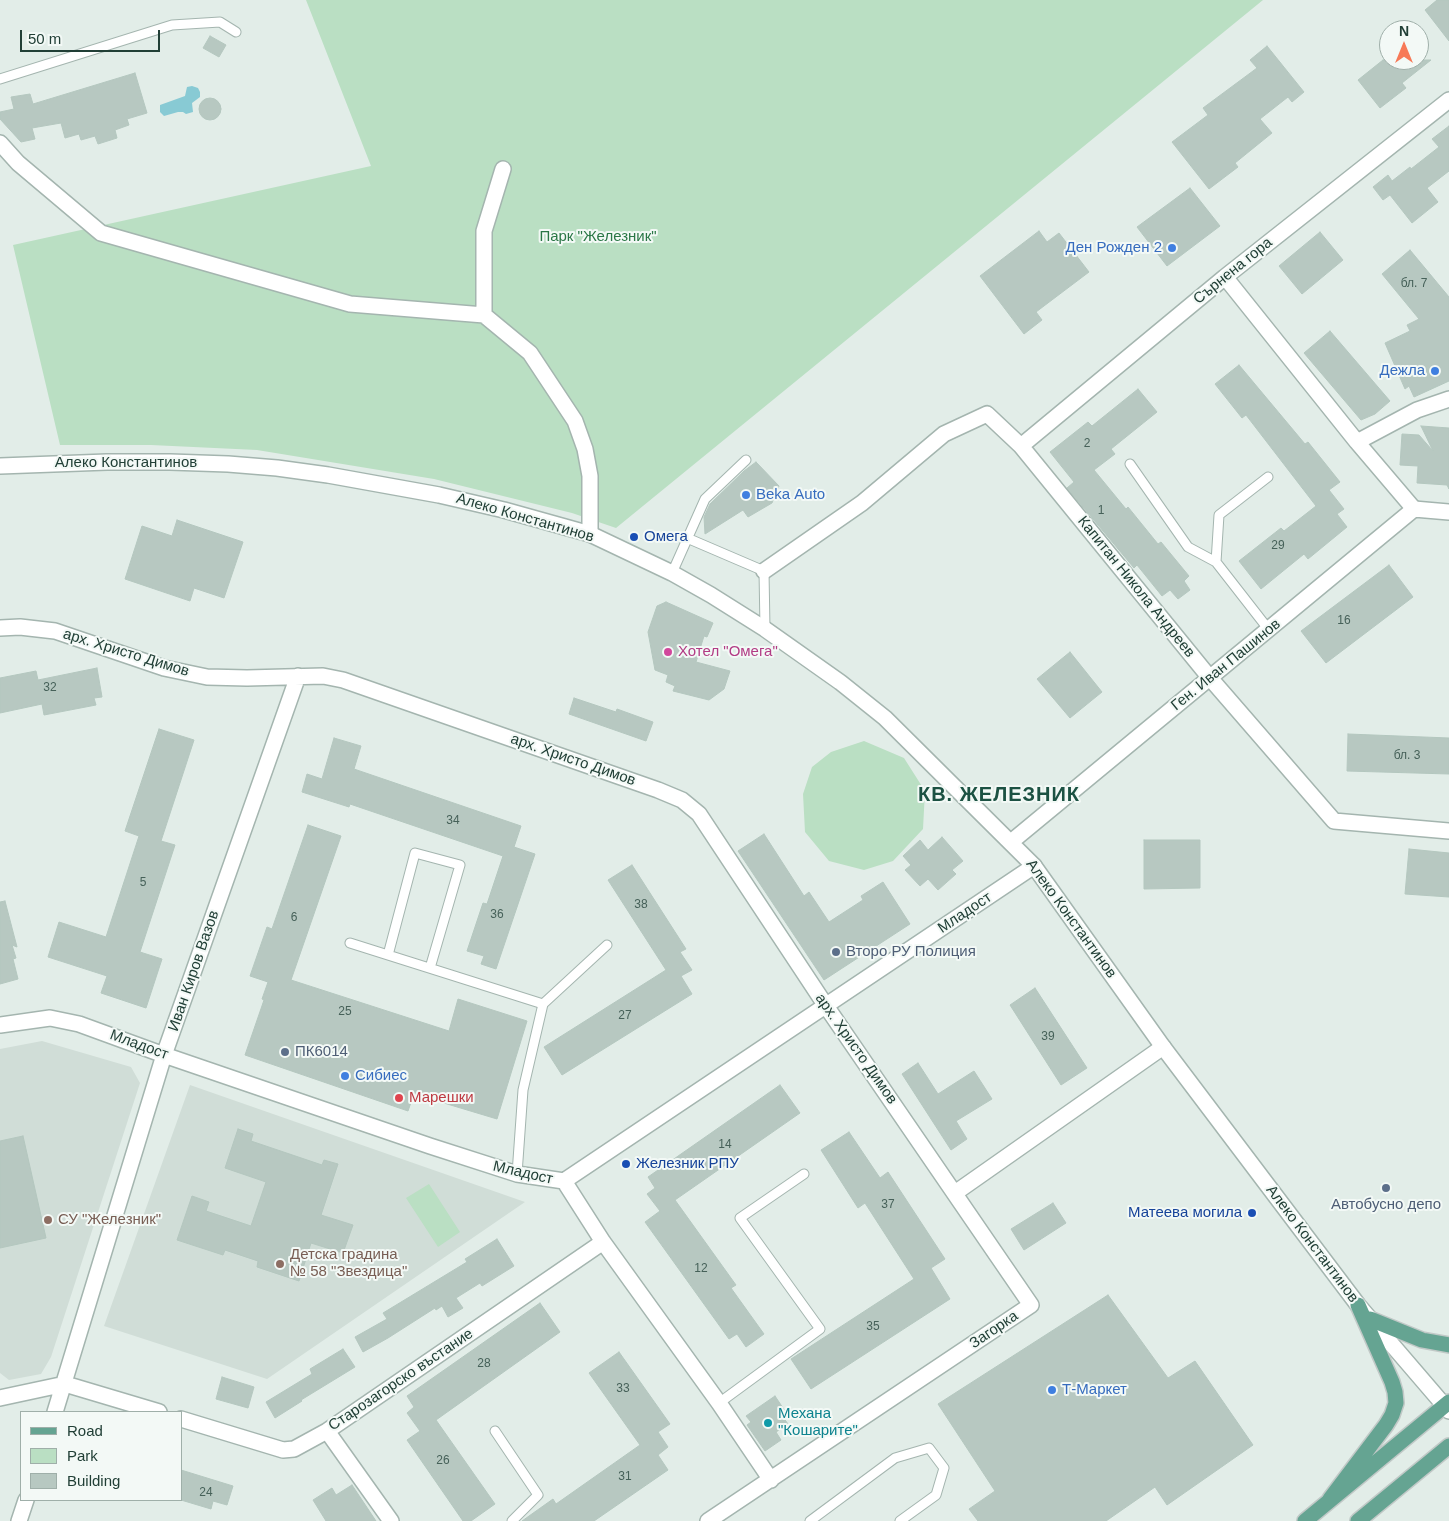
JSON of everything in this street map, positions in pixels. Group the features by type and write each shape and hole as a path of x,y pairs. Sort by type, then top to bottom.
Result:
{"main road":[{"path":"1330,1499 1386,1425 1396,1403 1396,1392 1358,1305"},
{"path":"1370,1319 1422,1340 1449,1345"},
{"path":"1305,1521 1447,1406"},
{"path":"1358,1521 1449,1446"}],"street":[{"name":"Сърнена гора","path":"1021,446 1225,277 1449,100"},
{"path":"0,143 18,163 101,233 350,304 484,315 530,353 575,421 590,476 590,534"},
{"path":"484,315 484,231 503,169"},
{"path":"1225,277 1357,442 1414,509 1449,512"},
{"path":"1357,442 1417,410 1449,399"},
{"name":"Капитан Никола Андреев","path":"764,571 862,503 944,434 987,414 1021,446 1210,678 1334,821 1449,831"},
{"name":"Алеко Константинов","path":"0,466 170,462 277,468 364,481 439,495 504,510 590,534 672,573 712,595 840,682 885,718 1034,866 1163,1047 1358,1305 1447,1406"},
{"name":"Ген. Иван Пашинов","path":"1011,842 1414,509"},
{"name":"арх. Христо Димов","path":"0,628 20,627 55,631 164,668 207,677 323,676 343,680 682,800 699,814 826,1006 955,1193"},
{"name":"Иван Киров Вазов","path":"55,1411 164,1055 298,676"},
{"name":"Младост","path":"0,1025 50,1018 79,1024 164,1055 517,1174 564,1182 1034,866"},
{"path":"955,1193 1163,1047"},
{"path":"564,1182 603,1242 719,1403 771,1480"},
{"name":"Загорка","path":"708,1521 1031,1305 955,1193"},
{"name":"Старозагорско въстание","path":"182,1419 283,1450 294,1449 327,1431 603,1242"},
{"path":"0,1398 65,1384 156,1411"},
{"path":"327,1431 391,1521"},
{"path":"18,1521 26,1501"}],"lane":[{"path":"0,79 172,25 220,22 236,32"},
{"path":"672,573 705,499 746,460"},
{"path":"1130,464 1188,547 1216,562 1268,630"},
{"path":"1216,562 1219,514 1268,477"},
{"path":"687,538 764,571 765,630"},
{"path":"388,955 415,853 460,865 430,968"},
{"path":"350,943 543,1004"},
{"path":"517,1174 524,1090 543,1004 607,945"},
{"path":"719,1403 820,1329 740,1218 804,1174"},
{"path":"495,1431 538,1495 512,1521"},
{"path":"810,1521 895,1458 929,1448 944,1468 936,1495 900,1521"}],"shaded area":[{"name":"СУ \"Железник\"","path":"42,1041 131,1067 140,1083 51,1357 41,1374 9,1380 0,1373 0,1049"},
{"name":"Детска градина № 58 \"Звездица\"","path":"190,1085 525,1202 267,1379 104,1326"}],"green space":[{"name":"Парк \"Железник\"","path":"306,0 1263,0 616,528 572,513 434,479 257,450 151,445 60,445 13,245 371,166"},
{"path":"864,741 904,758 925,791 923,829 893,861 864,870 829,861 805,832 803,794 812,767 831,752"},
{"path":"429,1184 460,1232 438,1247 406,1198"}],"water":[{"path":"187,87 198,88 200,92 200,97 192,103 193,112 186,114 178,112 164,116 160,112 160,105 185,96"}],"building":[{"path":"1437,0 1449,0 1449,41 1425,10"},
{"path":"210,36 226,45 219,57 203,48"},
{"path":"1267,46 1304,92 1292,102 1288,97 1260,119 1272,133 1235,163 1238,167 1209,189 1172,142 1208,115 1203,108 1257,68 1250,60"},
{"path":"1379,63 1379,70 1418,70 1402,83 1406,88 1380,108 1358,80"},
{"path":"135,73 147,113 127,119 129,125 115,130 117,138 98,144 95,136 81,140 79,134 65,138 61,123 32,128 35,139 21,142 0,119 0,112 14,109 11,97 30,94 33,104"},
{"path":"210,98 220,105 221,109 214,119 210,120 200,113 199,109 206,99"},
{"path":"1449,126 1449,171 1427,188 1438,202 1412,223 1390,195 1383,200 1373,187 1388,175 1392,181 1439,147 1432,139"},
{"path":"1190,188 1220,226 1167,266 1137,227"},
{"path":"1039,231 1047,242 1059,233 1089,272 1036,312 1042,320 1024,334 980,276"},
{"path":"1320,232 1343,260 1302,294 1279,266"},
{"path":"1410,250 1449,297 1449,381 1414,397 1409,386 1405,389 1385,343 1410,331 1407,325 1419,319 1382,274"},
{"path":"1330,331 1390,401 1375,414 1361,420 1304,353"},
{"path":"1239,365 1305,444 1308,442 1340,482 1329,490 1344,509 1337,514 1347,527 1308,559 1304,554 1261,589 1239,561 1281,528 1284,531 1316,506 1246,415 1242,418 1215,384"},
{"path":"1138,389 1157,412 1111,449 1115,454 1094,470 1126,509 1128,507 1158,544 1161,542 1189,576 1184,581 1190,590 1178,599 1170,590 1162,596 1137,565 1134,568 1067,488 1074,482 1050,452 1088,422 1092,426"},
{"path":"1421,426 1449,428 1449,489 1447,485 1417,483 1418,466 1400,465 1402,434 1419,435 1433,451"},
{"name":"Beka Auto","path":"756,462 779,486 772,503 748,517 743,510 705,534 704,517 710,504"},
{"path":"177,520 243,542 224,598 194,588 190,601 125,579 142,526 172,536"},
{"path":"1389,565 1413,597 1326,663 1301,631"},
{"name":"Хотел \"Омега\"","path":"666,602 713,623 707,637 704,636 696,662 730,671 724,689 709,700 673,691 675,686 666,682 668,675 655,670 648,632 657,606"},
{"path":"1070,652 1102,692 1070,718 1037,679"},
{"path":"97,668 102,697 94,698 96,705 44,715 42,704 0,713 0,678 36,671 38,680"},
{"path":"574,698 616,712 617,709 653,722 646,741 569,714"},
{"path":"159,729 194,740 161,841 175,845 140,952 162,959 146,1008 101,993 107,976 48,957 59,922 106,937 139,836 125,831"},
{"path":"1348,734 1449,738 1449,774 1347,771"},
{"path":"334,738 361,746 354,769 521,826 514,847 535,854 496,969 481,964 484,956 467,951 483,903 487,904 503,856 350,804 349,807 302,792 307,774 322,779"},
{"path":"308,825 341,836 291,980 449,1031 458,999 527,1021 497,1119 414,1094 408,1111 245,1055 264,1000 262,999 268,982 250,976 267,927 272,929"},
{"name":"Второ РУ Полиция","path":"764,834 804,896 809,892 829,922 863,900 861,896 883,882 910,924 824,980 738,851"},
{"path":"942,837 963,861 952,870 956,874 938,890 928,879 920,886 905,870 911,865 903,856 920,840 928,850"},
{"path":"1144,840 1200,840 1200,888 1144,889"},
{"path":"1409,849 1449,853 1449,897 1405,894"},
{"path":"632,865 686,949 680,952 692,970 681,976 692,994 562,1075 544,1047 666,970 608,880"},
{"path":"5,901 17,947 12,945 16,958 13,959 18,979 0,984 0,902"},
{"path":"1035,988 1087,1068 1061,1085 1010,1005"},
{"path":"918,1063 938,1094 974,1071 992,1099 956,1121 967,1139 951,1150 902,1074"},
{"path":"780,1085 800,1113 675,1200 736,1285 731,1288 764,1334 746,1347 737,1334 729,1339 645,1222 660,1211 647,1194 655,1188 648,1177"},
{"path":"238,1129 253,1134 251,1141 322,1165 324,1160 338,1164 321,1215 353,1225 343,1253 311,1243 299,1281 257,1267 258,1261 225,1250 223,1255 177,1240 192,1196 209,1202 206,1211 251,1226 266,1182 225,1168"},
{"path":"849,1132 880,1178 888,1172 945,1259 931,1268 950,1299 811,1389 791,1359 914,1279 865,1203 858,1208 821,1150"},
{"path":"23,1136 46,1238 0,1248 0,1141"},
{"path":"1053,1203 1066,1223 1024,1250 1011,1229"},
{"path":"497,1239 514,1266 482,1286 480,1283 456,1298 463,1308 448,1317 442,1306 436,1310 435,1308 363,1352 355,1337 387,1319 383,1313 467,1262 465,1259"},
{"path":"1108,1295 1168,1378 1195,1361 1253,1445 1167,1505 1155,1487 1106,1521 978,1521 969,1509 995,1491 938,1404"},
{"path":"540,1303 560,1332 436,1420 495,1504 471,1521 463,1521 407,1440 420,1431 407,1413 414,1407 407,1396"},
{"path":"343,1349 355,1367 275,1418 266,1402 312,1374 310,1369"},
{"path":"619,1352 670,1424 658,1432 668,1447 658,1455 668,1470 594,1521 522,1521 553,1499 556,1504 640,1445 589,1373"},
{"path":"222,1377 254,1387 248,1408 216,1399"},
{"name":"Механа \"Кошарите\"","path":"775,1396 787,1414 783,1417 788,1424 776,1432 781,1440 765,1451 747,1425 751,1422 746,1416"},
{"path":"182,1470 233,1486 227,1505 213,1501 211,1509 182,1500"},
{"path":"352,1485 376,1521 326,1521 313,1500 332,1488 336,1495"}],"place":[{"name":"Ден Рожден 2","path":"1172,248"},
{"name":"Дежла","path":"1435,371"},
{"name":"Beka Auto","path":"746,495"},
{"name":"Омега","path":"634,537"},
{"name":"Хотел \"Омега\"","path":"668,652"},
{"name":"Второ РУ Полиция","path":"836,952"},
{"name":"ПК6014","path":"285,1052"},
{"name":"Сибиес","path":"345,1076"},
{"name":"Марешки","path":"399,1098"},
{"name":"Железник РПУ","path":"626,1164"},
{"name":"Автобусно депо","path":"1386,1188"},
{"name":"Матеева могила","path":"1252,1213"},
{"name":"СУ \"Железник\"","path":"48,1220"},
{"name":"Детска градина № 58 \"Звездица\"","path":"280,1264"},
{"name":"Т-Маркет","path":"1052,1390"},
{"name":"Механа \"Кошарите\"","path":"768,1423"}],"district":[{"name":"КВ. ЖЕЛЕЗНИК","path":"999,795"}]}
